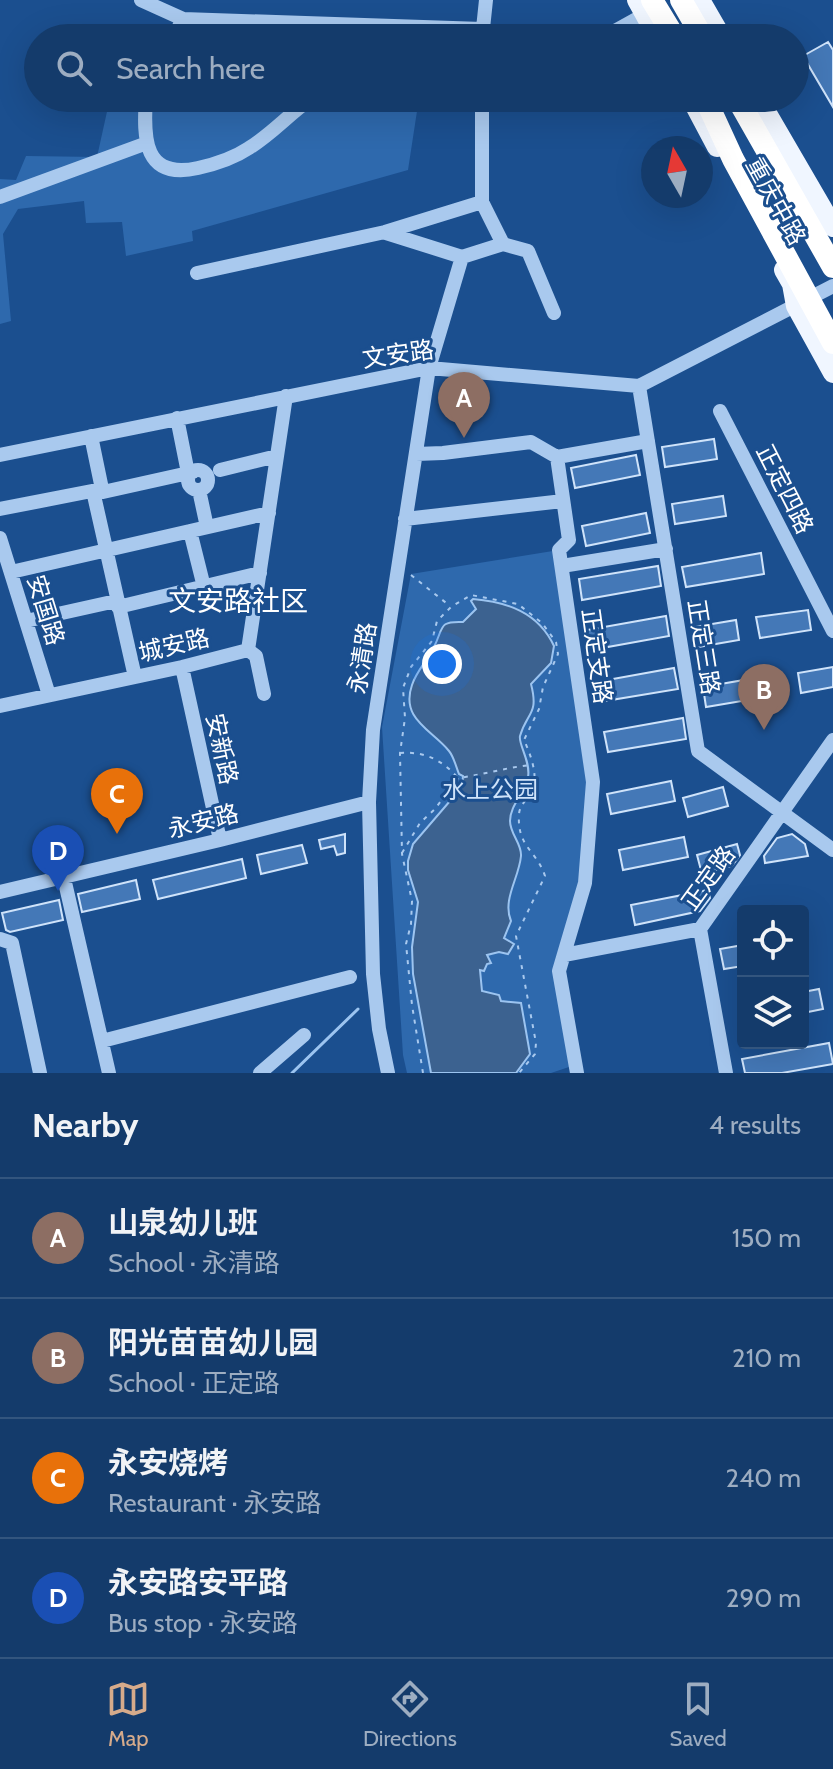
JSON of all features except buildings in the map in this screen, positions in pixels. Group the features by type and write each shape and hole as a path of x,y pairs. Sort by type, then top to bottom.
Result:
{"highway":[{"path":"652,0 667,24"},
{"path":"681,0 695,24"},
{"path":"713,112 733,159 833,343"},
{"path":"715,112 833,315"},
{"path":"748,112 833,267"},
{"path":"751,112 774,142 833,247"}],"main road":[{"path":"637,0 650,24"},
{"path":"700,0 714,24"},
{"name":"重庆中路","path":"699,112 792,284 796,306 833,373"},
{"name":"重庆中路","path":"766,112 833,227"}],"street":[{"path":"141,0 183,19 255,24"},
{"path":"486,0 486,24"},
{"path":"627,24 638,18 644,24"},
{"path":"180,24 183,19"},
{"path":"146,112 147,143 152,156 164,168 182,171 218,163 251,147 292,112"},
{"path":"482,112 482,202 503,244"},
{"path":"0,197 147,143"},
{"path":"197,273 385,232 482,202"},
{"path":"385,232 462,257 503,244 528,251 554,313"},
{"name":"永清路","path":"388,1073 373,974 369,802 373,730 429,368 462,257"},
{"path":"639,386 833,286"},
{"name":"文安路","path":"0,455 429,368 639,386"},
{"name":"正定三路","path":"639,386 698,751 833,850"},
{"name":"城安路","path":"0,706 248,650 286,396"},
{"name":"正定四路","path":"720,411 833,631"},
{"path":"177,418 190,473"},
{"path":"91,436 106,550 135,677"},
{"path":"416,454 531,442 557,457 648,441"},
{"path":"220,470 277,456"},
{"name":"正定支路","path":"557,457 569,540 559,550 593,782 585,883 559,971 577,1073"},
{"path":"0,509 202,472 207,479 206,485 199,490 207,527"},
{"path":"405,519 563,501"},
{"path":"11,572 269,513"},
{"path":"190,531 204,587"},
{"name":"安国路","path":"0,538 49,695"},
{"path":"562,566 666,549"},
{"path":"26,621 204,587 260,573"},
{"path":"248,650 256,656 264,694"},
{"name":"安新路","path":"182,667 220,840"},
{"name":"正定路","path":"564,955 700,929 833,740"},
{"name":"永安路","path":"0,892 369,802"},
{"path":"64,878 109,1073"},
{"path":"700,929 726,1073"},
{"path":"0,939 12,943 40,1073"},
{"path":"102,1041 350,977"},
{"path":"260,1073 304,1035"}],"path":[{"path":"398,565 451,607"},
{"path":"423,1073 406,944 412,901 402,854 400,753 405,718 403,688 411,667 432,641 437,621 451,607 471,595 518,604 542,623 556,642 558,654 543,687 539,709 524,740 532,765 533,789 519,815 521,837 545,876 516,936 536,1043 535,1054 519,1073"},
{"path":"400,753 434,757 448,766 458,778"},
{"path":"402,854 420,823 458,778 532,765"}],"green space":[{"path":"107,112 417,112 408,170 192,231 193,241 126,256 122,222 86,223 84,201 18,209 3,234 11,321 0,324 0,179 16,180 26,156 97,157"},
{"name":"水上公园","path":"559,550 594,787 585,883 559,971 575,1065 551,1073 407,1073 403,1055 382,727 411,574"}],"shaded area":[{"path":"471,601 520,611 539,625 554,646 551,663 531,684 533,708 520,736 528,777 511,815 511,826 521,856 508,905 511,921 504,938 514,944 508,954 499,952 487,955 491,963 484,971 480,970 482,991 499,995 501,1001 521,1003 530,1054 516,1073 431,1073 413,974 412,947 418,902 408,861 413,844 462,787 463,776 459,774 449,751 414,715 409,697 414,680 443,627 449,623 463,622 476,609"}],"waterway":[{"path":"292,1073 358,1009"}],"place":[{"name":"山泉幼儿班","path":"464,438"},
{"name":"阳光苗苗幼儿园","path":"764,730"},
{"name":"永安烧烤","path":"117,834"},
{"name":"永安路安平路","path":"58,891"}],"district":[{"name":"文安路社区","path":"238,601"}]}
